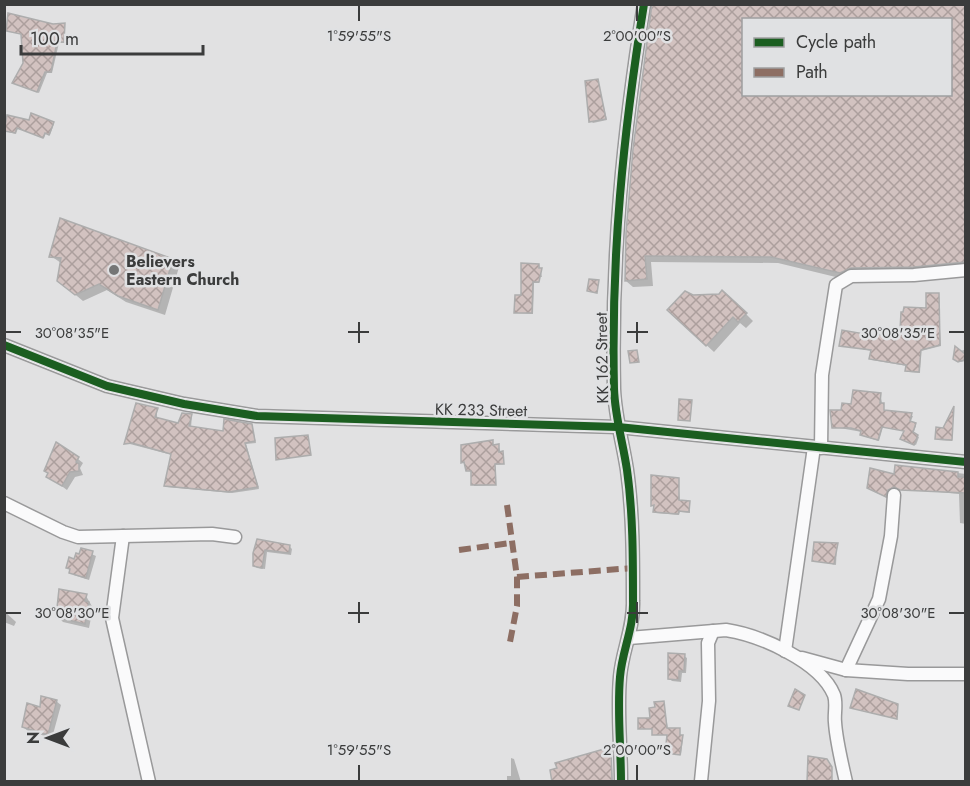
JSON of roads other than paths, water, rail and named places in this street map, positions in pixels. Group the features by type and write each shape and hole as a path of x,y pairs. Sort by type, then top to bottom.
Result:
{"street":[{"name":"KK 162 Street","path":"621,782 620,675 634,605 632,525 627,468 618,427 614,390 613,310 620,186 628,101 644,4"},
{"path":"785,651 818,448 822,375 836,285 851,276 914,275 966,270"},
{"name":"KK 233 Street","path":"4,345 107,386 184,404 257,416 618,427 966,462"},
{"path":"846,670 879,599 891,536 894,495"},
{"path":"4,503 68,534 94,538 212,534 235,537"},
{"path":"123,536 112,618 149,782"},
{"path":"629,638 713,631 740,632 798,657 846,670 966,674"},
{"path":"701,781 709,701 708,643 713,631"},
{"path":"798,657 825,680 835,696 835,723 846,782"}],"place":[{"name":"Believers Eastern Church","path":"114,270"}]}
